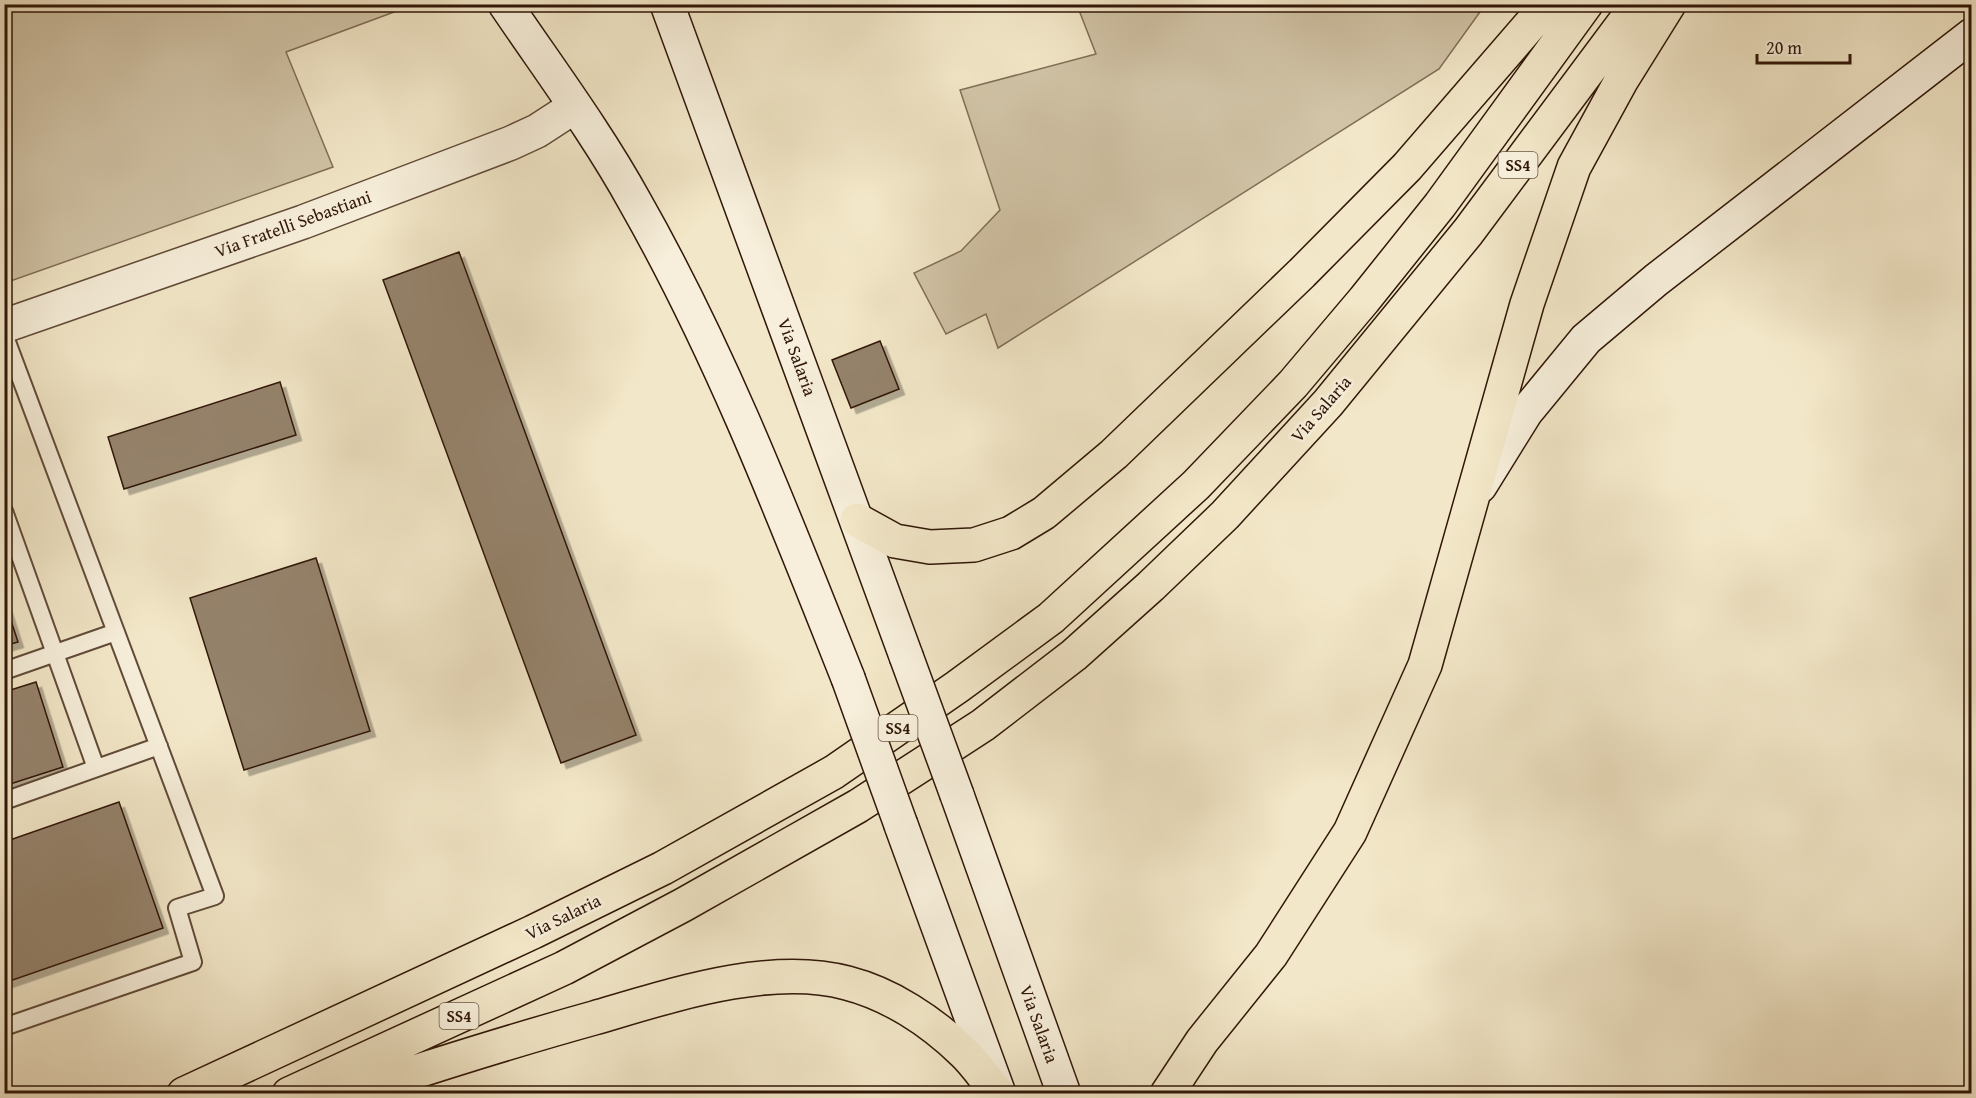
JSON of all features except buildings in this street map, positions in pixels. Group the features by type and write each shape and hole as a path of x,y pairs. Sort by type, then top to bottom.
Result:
{"highway":[{"path":"857,520 895,541 930,547 974,545 1011,533 1044,513 1114,454 1302,273 1407,167 1548,4"},
{"name":"Via Salaria","path":"184,1094 533,932 673,862 834,772 957,687 1051,618 1196,485 1293,384 1365,300 1440,205 1586,4"},
{"name":"Via Salaria","path":"289,1094 564,968 693,899 868,800 983,725 1074,655 1225,515 1328,403 1468,231 1638,4"},
{"path":"1167,1094 1202,1041 1271,955 1350,832 1425,665 1527,304 1574,167 1621,81 1669,4"},
{"path":"347,1094 521,1038 677,994 736,982 797,975 846,982 886,996 926,1021 963,1052 998,1094"}],"main road":[{"path":"505,4 634,200 690,309 739,412 848,678 998,1094"},
{"name":"Via Salaria","path":"667,4 857,520 1064,1094"},
{"path":"1470,503 1526,412 1586,339 1656,280 1971,34"},
{"name":"Via Fratelli Sebastiani","path":"4,326 303,222 511,143 537,131 574,106"}],"lane":[{"path":"4,334 214,896 177,908 193,962 4,1027"},
{"path":"6,520 96,768"},
{"path":"4,671 116,632"},
{"path":"4,801 159,746"}],"shaded area":[{"path":"4,5 413,5 286,52 333,167 5,283"},
{"path":"1077,5 1485,5 1439,69 998,348 986,314 946,334 914,273 961,251 1000,210 960,90 1096,54"}]}
